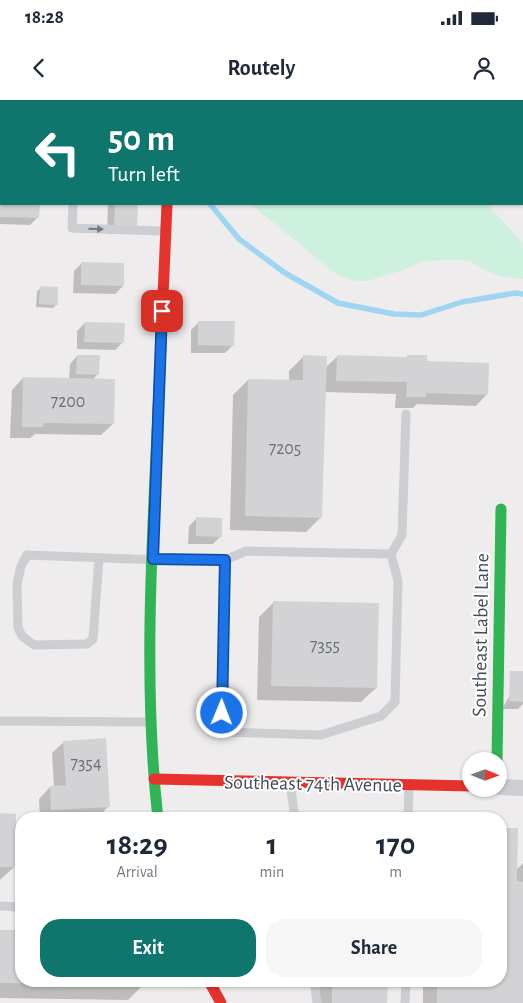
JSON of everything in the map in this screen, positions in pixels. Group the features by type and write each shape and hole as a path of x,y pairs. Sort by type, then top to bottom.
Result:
{"main road":[{"path":"157,812 152,722 153,559 167,209"},
{"name":"Southeast Label Lane","path":"497,752 501,509"},
{"name":"Southeast 74th Avenue","path":"154,779 462,786"},
{"path":"212,987 221,1003"}],"street":[{"path":"508,787 523,788"}],"lane":[{"path":"73,205 72,228 166,232"},
{"path":"225,560 221,732 321,735 381,716 395,702 398,581 391,554 402,535 406,414"},
{"path":"99,558 92,639 87,644 34,645 22,636 18,628 17,584 21,566 27,555 225,560 246,551 391,554"},
{"path":"0,721 152,722"},
{"path":"290,782 293,812"},
{"path":"408,812 409,785"},
{"path":"0,906 15,907"},
{"path":"315,987 316,1003"},
{"path":"405,1003 406,987"}],"green space":[{"path":"252,205 488,205 523,243 523,279 501,276 486,271 470,261 454,260 422,261 400,271 367,281 355,281 336,274"}],"building":[{"path":"0,205 40,205 39,218 0,217"},
{"path":"115,205 138,205 137,227 114,226"},
{"path":"81,262 124,263 124,286 81,285"},
{"path":"40,286 58,287 58,305 39,304"},
{"path":"198,321 235,321 234,346 198,345"},
{"path":"85,322 125,323 124,343 84,342"},
{"path":"77,355 100,355 99,375 76,374"},
{"path":"303,355 327,356 322,518 245,516 248,379 303,380"},
{"path":"337,355 407,357 407,355 427,355 427,361 489,363 488,395 426,393 426,397 406,397 407,382 336,381"},
{"path":"23,377 115,379 114,424 43,423 43,427 22,427"},
{"path":"196,517 222,518 222,537 196,536"},
{"path":"273,601 379,603 377,688 271,686"},
{"path":"510,671 523,671 523,702 509,701"},
{"path":"106,738 110,807 51,810 50,786 66,785 63,741"},
{"path":"0,813 15,814 15,867 0,867"},
{"path":"507,828 518,828 517,881 523,882 523,1003 437,1003 437,987 507,987"},
{"path":"0,930 15,930 15,983 0,983"},
{"path":"332,987 388,987 387,1003 332,1003"}],"waterway":[{"path":"211,205 239,239 285,273 338,303 394,314 421,315 462,302 515,293 523,294"}],"traffic: fast":[{"path":"157,812 151,718 150,616 158,412"},
{"path":"497,752 501,509"}],"traffic: jam":[{"path":"158,412 167,205"},
{"path":"154,779 462,786"},
{"path":"212,987 221,1003"}],"route":[{"path":"162,311 153,559 225,560 222,713"}]}
